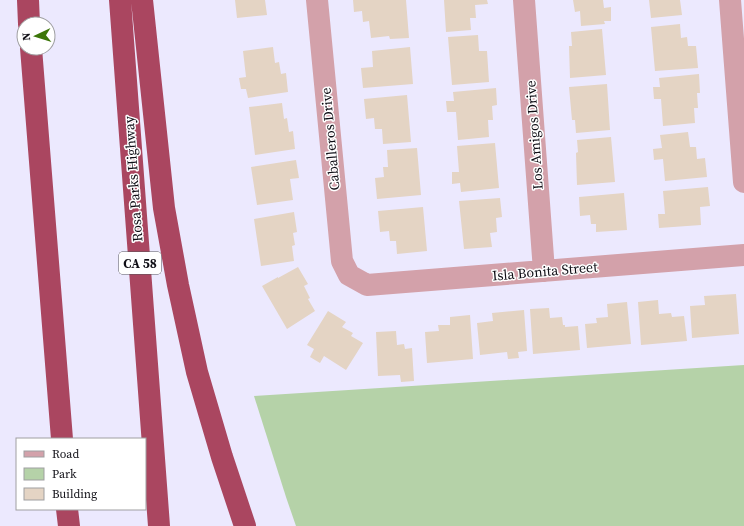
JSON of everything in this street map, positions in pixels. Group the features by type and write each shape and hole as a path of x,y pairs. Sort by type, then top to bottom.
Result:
{"highway":[{"path":"28,0 29,16"},
{"name":"Rosa Parks Highway","path":"120,0 159,526"},
{"path":"142,0 164,208 178,285 198,372 222,457 245,526"},
{"path":"32,56 62,438"},
{"path":"67,510 68,526"}],"street":[{"name":"Caballeros Drive","path":"317,0 342,261 349,275"},
{"name":"Los Amigos Drive","path":"524,0 544,271"},
{"path":"730,0 744,182"},
{"name":"Isla Bonita Street","path":"349,275 367,285 744,255"}],"green space":[{"path":"744,365 744,526 296,526 254,396"}],"building":[{"path":"235,0 265,0 267,15 237,18"},
{"path":"353,0 406,0 409,38 390,39 389,36 371,38 369,21 363,22 362,11 354,12"},
{"path":"444,0 487,0 488,4 475,5 476,18 470,18 471,30 446,32"},
{"path":"573,0 603,0 604,8 611,7 611,21 604,21 605,24 581,26 580,11 575,12"},
{"path":"649,0 680,0 682,15 651,18"},
{"path":"680,24 681,38 687,37 688,46 696,46 698,68 655,71 651,27"},
{"path":"602,29 606,75 570,78 569,46 572,46 571,32"},
{"path":"478,35 479,51 487,51 489,82 452,85 448,37"},
{"path":"273,47 275,63 279,62 281,74 286,73 288,92 248,98 246,89 241,89 239,78 246,77 243,51"},
{"path":"410,47 413,84 363,88 361,68 373,67 372,51"},
{"path":"699,74 700,93 697,93 698,108 694,108 695,123 663,126 661,99 654,99 653,87 660,87 659,78"},
{"path":"607,84 610,130 576,133 575,120 572,120 569,87"},
{"path":"496,88 497,105 492,106 493,120 488,120 489,137 458,140 456,112 447,112 446,101 454,101 453,92"},
{"path":"407,95 411,142 383,144 382,129 375,129 374,118 366,119 364,99"},
{"path":"282,103 284,119 287,118 289,132 293,131 295,149 255,155 249,107"},
{"path":"688,132 690,147 696,147 697,159 705,158 707,177 665,181 663,159 654,160 653,149 662,148 660,135"},
{"path":"611,137 615,182 577,185 577,140"},
{"path":"495,143 499,188 461,192 460,183 452,184 452,172 459,172 457,146"},
{"path":"417,148 421,195 377,199 375,178 384,177 383,167 388,167 387,150"},
{"path":"296,160 299,178 290,179 293,200 257,205 251,167"},
{"path":"708,187 710,206 700,207 701,225 659,228 658,214 665,214 663,191"},
{"path":"624,193 627,230 596,232 596,224 591,224 590,215 580,216 579,197"},
{"path":"500,198 502,217 496,218 497,232 490,233 492,247 464,249 459,201"},
{"path":"423,207 427,251 397,254 396,241 390,241 389,231 380,232 378,211"},
{"path":"294,212 297,232 293,233 295,245 292,246 294,261 261,266 254,219"},
{"path":"298,267 308,284 304,286 310,298 308,299 315,311 287,329 262,286"},
{"path":"736,294 739,334 692,338 690,306 705,305 704,296"},
{"path":"658,300 659,314 671,313 672,317 684,316 687,341 641,345 638,302"},
{"path":"627,302 631,344 587,348 585,324 597,323 596,318 608,317 607,304"},
{"path":"549,308 550,318 562,317 563,325 565,325 565,327 578,326 580,350 533,354 530,309"},
{"path":"524,310 527,351 518,352 519,358 508,359 507,352 480,355 477,323 493,321 492,313"},
{"path":"328,311 346,322 342,327 353,333 351,336 363,343 346,370 324,356 320,363 310,357 314,349 307,345"},
{"path":"470,315 473,359 427,363 425,332 439,331 438,325 450,325 450,317"},
{"path":"396,331 397,345 404,344 405,349 412,348 414,381 401,382 400,375 378,376 376,332"}]}
